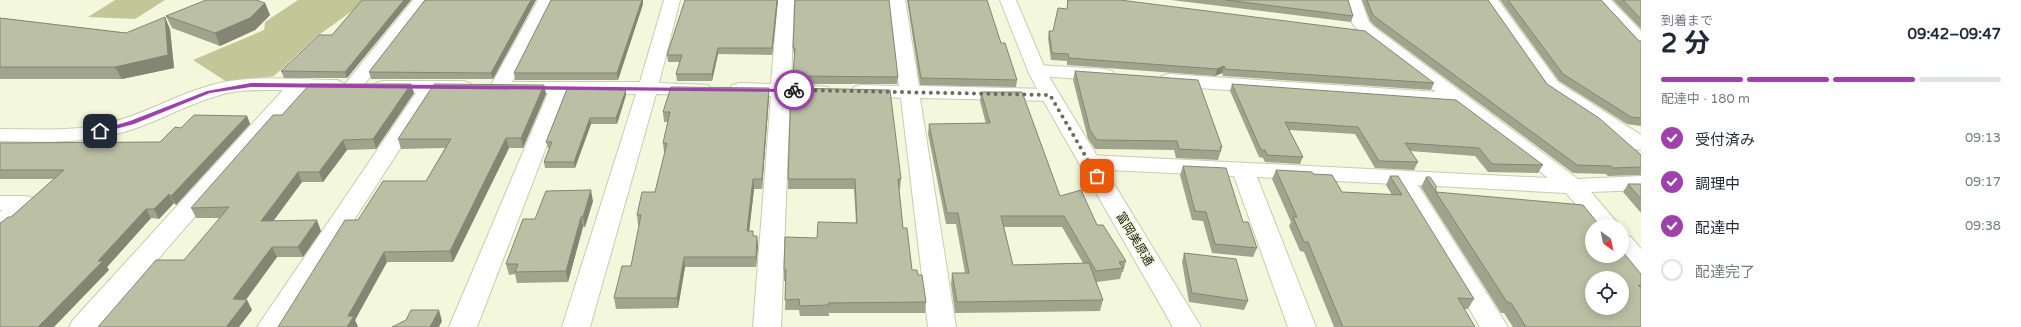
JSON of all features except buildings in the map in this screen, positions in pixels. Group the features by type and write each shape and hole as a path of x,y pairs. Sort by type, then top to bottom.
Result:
{"street":[{"path":"353,86 422,0"},
{"path":"500,87 546,0"},
{"path":"576,327 648,88 672,0"},
{"path":"768,327 786,0"},
{"path":"897,0 911,92 942,327"},
{"name":"富岡美原通","path":"1008,0 1037,71 1050,95 1187,327"},
{"path":"1353,0 1361,23 1368,31 1574,186 1602,219"},
{"path":"1490,0 1551,86 1641,144"},
{"path":"1602,0 1638,35"},
{"path":"1345,28 1368,31"},
{"path":"1037,71 1125,77"},
{"path":"1148,78 1459,99"},
{"path":"0,135 82,134 126,124 204,94 225,88 251,85 648,88 1050,95"},
{"path":"83,327 298,86"},
{"path":"271,327 430,87"},
{"path":"463,327 560,87"},
{"path":"1089,162 1574,186 1641,183"},
{"path":"1243,169 1302,327"},
{"path":"1402,177 1494,327"},
{"path":"0,203 25,203 0,224"},
{"path":"1629,251 1641,265"}],"green space":[{"path":"115,0 165,0 135,19 88,17"},
{"path":"298,0 363,0 352,11 316,37 274,76 227,82 193,60 264,30 265,22"}],"way so far":[{"path":"794,90 1050,95 1097,176"}],"route":[{"path":"100,131 132,122 209,92 225,88 251,85 794,90"}]}
